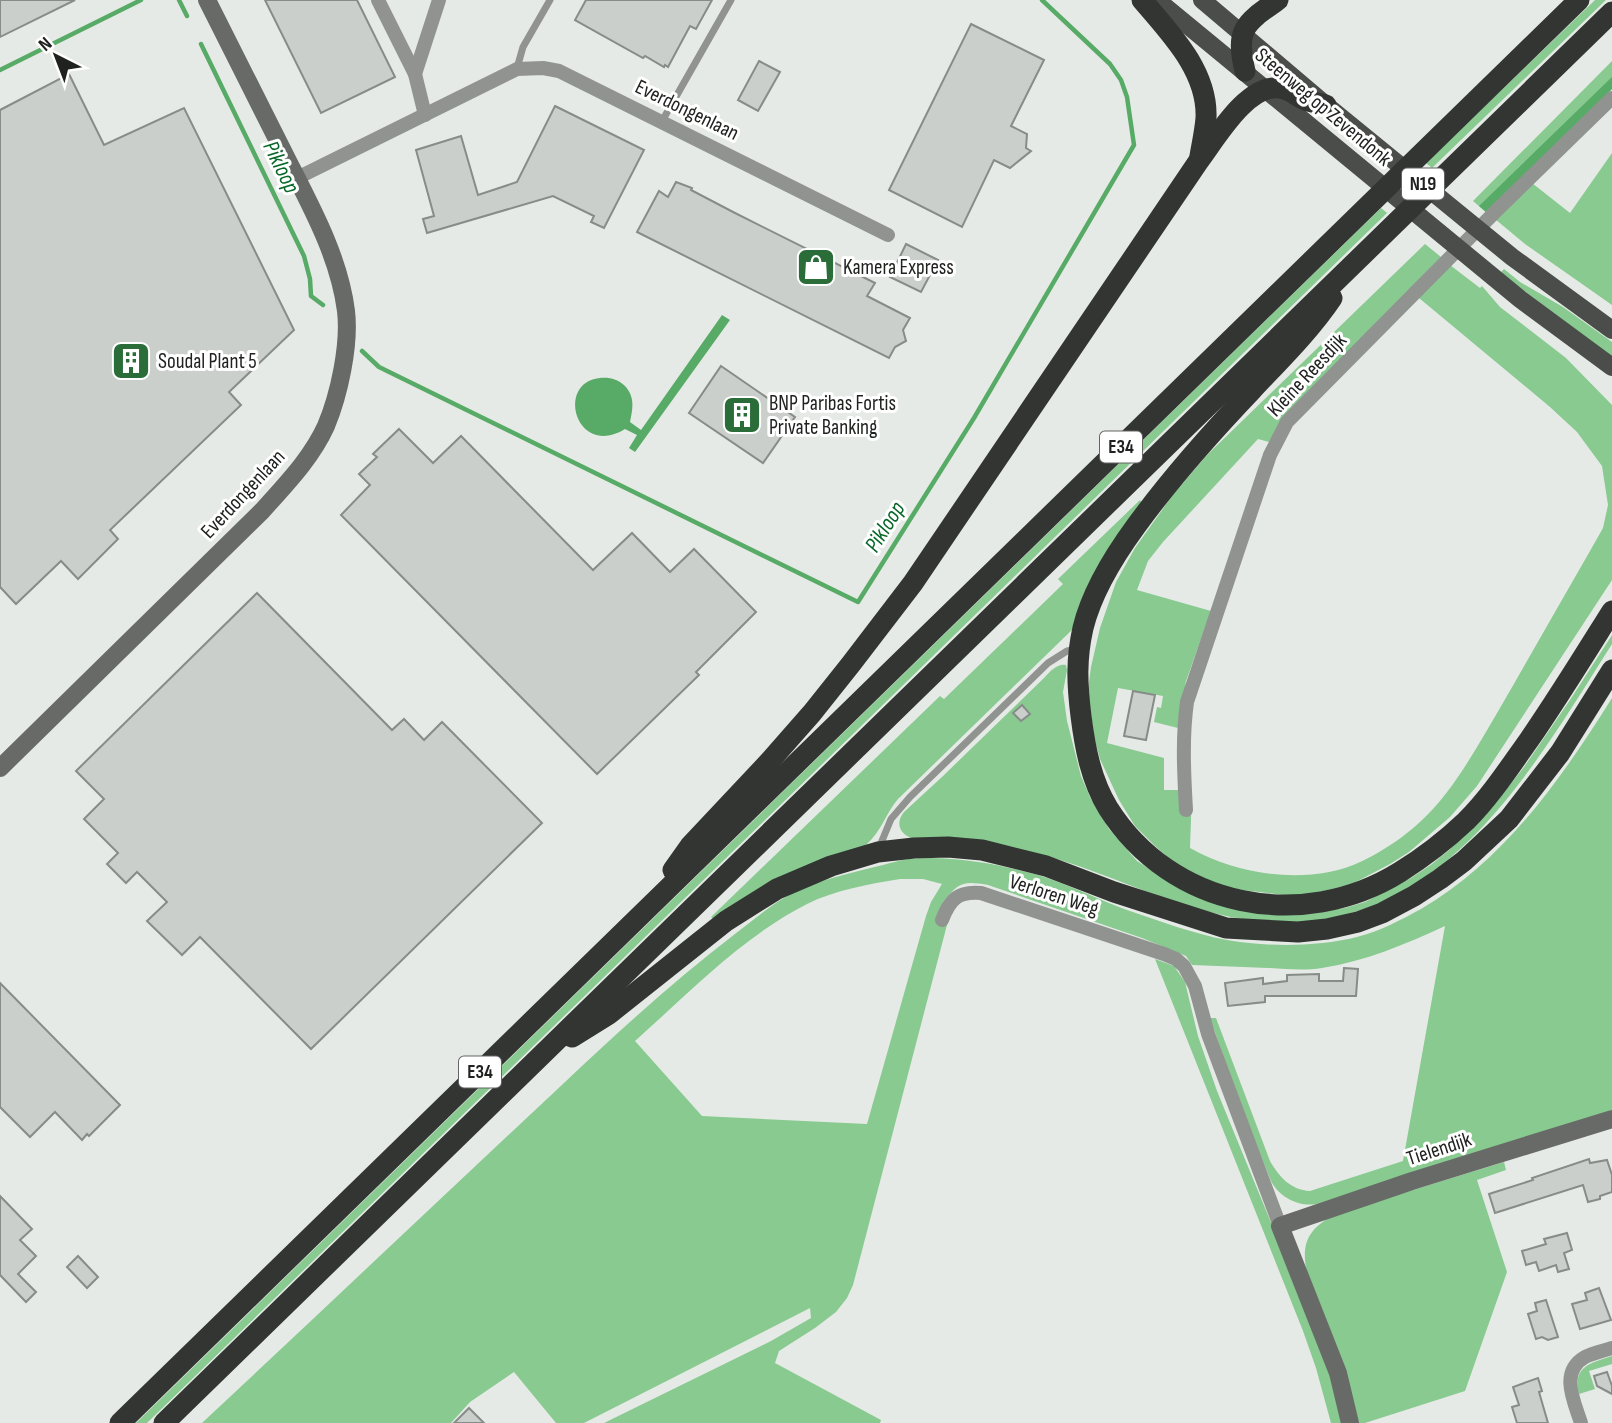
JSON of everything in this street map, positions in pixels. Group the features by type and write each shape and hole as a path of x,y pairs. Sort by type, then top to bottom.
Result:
{"highway":[{"path":"1142,0 1181,47 1199,81 1206,116 1198,162"},
{"path":"1245,71 1241,34 1252,19 1278,0"},
{"name":"E34","path":"120,1423 1579,0"},
{"name":"E34","path":"164,1423 1612,12"},
{"path":"662,894 675,867 690,846 812,713 898,603 1198,162 1236,111 1266,89 1279,88 1330,108"},
{"path":"1359,259 1314,323 1164,487 1129,536 1100,584 1083,626 1076,671 1085,746 1094,778 1108,808 1153,859 1169,871 1230,898 1256,903 1305,905 1344,898 1368,889 1422,857 1466,821 1485,800 1551,708 1612,611"},
{"path":"543,1054 600,1021 726,921 767,895 831,866 878,852 948,847 982,850 1046,866 1114,892 1226,928 1298,932 1358,922 1382,913 1440,879 1464,861 1509,819 1560,753 1612,670"}],"main road":[{"name":"Steenweg op Zevendonk","path":"1157,0 1520,299 1612,367"},
{"name":"Steenweg op Zevendonk","path":"1202,0 1512,257 1612,330"}],"street":[{"name":"Everdongenlaan","path":"0,768 262,511 301,467 325,426 338,385 346,349 346,312 338,270 297,178 207,0"},
{"path":"378,0 415,74 425,115"},
{"path":"415,74 439,0"},
{"name":"Everdongenlaan","path":"297,178 517,69 543,68 559,71 888,235"},
{"name":"Kleine Reesdijk","path":"1186,810 1184,724 1187,702 1270,455 1287,422 1612,98"},
{"name":"Verloren Weg","path":"942,920 953,899 962,894 981,893 1164,954 1181,963 1192,979 1208,1034 1280,1226"},
{"name":"Tielendijk","path":"1280,1226 1412,1181 1612,1119"},
{"path":"1280,1226 1338,1373 1350,1423"},
{"path":"1581,1423 1570,1387 1570,1375 1584,1358 1612,1348"}],"lane":[{"path":"517,69 523,47 550,0"},
{"path":"661,123 731,0"},
{"path":"878,852 891,819 910,797 1048,663 1068,651 1080,648"}],"shaded area":[{"path":"1595,0 1606,0 1432,168 1426,163"},
{"path":"1612,61 1612,89 1487,213 1473,201"},
{"path":"1612,77 1612,89 1487,213 1479,206"},
{"path":"1612,153 1612,305 1525,244 1495,219 1532,183 1570,213"},
{"path":"1381,208 1387,213 147,1423 136,1423"},
{"path":"1425,244 1441,257 1285,418 1269,442 1258,439 1148,561 1137,590 1211,611 1186,681 1178,728 1154,722 1163,696 1118,688 1107,743 1164,758 1164,790 1192,790 1190,848 1223,863 1258,872 1312,874 1353,865 1390,845 1412,829 1444,796 1474,752 1603,528 1608,505 1602,466 1577,432 1419,298 1450,265 1480,288 1482,286 1500,307 1566,358 1612,405 1612,580 1477,786 1450,817 1409,852 1352,884 1300,897 1226,888 1178,866 1135,826 1119,800 1100,759 1094,737 1088,690 1100,628 1116,582 1135,548 1172,496 1208,454"},
{"path":"1504,269 1612,342 1612,357 1503,275 1501,272"},
{"path":"722,315 730,320 635,452 629,448 637,435 625,429 608,436 594,434 584,427 577,416 575,404 578,392 586,383 607,378 619,382 628,390 632,403 630,422 641,430"},
{"path":"1140,500 1143,505 1077,625 898,799 866,845 716,921 711,917 940,696 944,699 1063,584 1058,579"},
{"path":"1612,635 1612,644 1579,696 1545,748 1507,798 1466,843 1420,881 1368,907 1310,921 1243,919 1172,901 1051,857 915,839 900,829 904,812 1049,672 1057,666 1066,665 1063,692 1067,721 1081,776 1109,829 1137,861 1171,883 1300,913 1345,908 1365,902 1432,864 1498,800 1524,767"},
{"path":"1612,698 1612,1110 1317,1204 1297,1203 1279,1192 1271,1181 1210,1018 1216,1018 1270,1161 1286,1182 1310,1191 1403,1161 1445,926 1385,951 1322,968 1295,970 1192,965 1186,956 1142,938 988,885 962,884 943,902 948,921 853,1285 836,1312 779,1351 775,1363 881,1420 880,1423 604,1423 771,1341 811,1318 810,1308 584,1423 556,1423 514,1372 470,1402 451,1423 202,1423 626,1025 713,951 788,895 836,877 902,860 957,859 1038,875 1127,910 1215,937 1276,945 1309,944 1357,937 1390,925 1421,909 1479,867 1529,816","holes":["900,879 923,879 942,884 926,916 867,1124 702,1116 635,1041 738,949 783,917 818,899 841,891"]},
{"path":"1155,959 1174,966 1185,982 1198,1036 1217,1091 1311,1320 1332,1380 1342,1423 1331,1423 1303,1331"},
{"path":"1504,1162 1506,1170 1477,1180 1507,1272 1465,1391 1359,1423 1343,1362 1307,1273 1305,1252 1309,1236 1320,1224 1338,1213"},
{"path":"1612,1356 1612,1364 1589,1371 1595,1389 1579,1394 1578,1377 1585,1367"}],"building":[{"path":"0,0 75,0 0,37"},
{"path":"265,0 357,0 395,77 321,113"},
{"path":"586,0 712,0 696,29 690,26 668,67 664,67 575,20"},
{"path":"971,24 1044,60 1011,126 1027,134 1026,148 1031,151 1010,168 994,160 962,227 889,190"},
{"path":"759,61 780,72 758,111 738,100"},
{"name":"Soudal Plant 5","path":"69,74 104,145 184,108 294,330 229,392 241,405 110,530 118,539 78,579 61,561 16,604 0,587 0,110"},
{"path":"555,106 644,150 604,228 591,222 594,216 553,196 427,233 423,219 434,216 416,150 461,136 478,195 517,182"},
{"path":"676,182 875,283 867,296 910,318 903,330 906,341 895,347 889,358 637,232 659,191 668,197"},
{"path":"906,244 938,260 921,292 890,277"},
{"name":"BNP Paribas Fortis Private Banking","path":"721,366 795,417 763,463 689,413"},
{"path":"399,429 433,463 461,436 593,570 632,533 670,572 694,549 756,612 696,672 699,675 597,774 341,515 370,485 359,474 377,457 373,454"},
{"path":"257,593 392,730 404,719 424,740 442,722 542,823 311,1049 200,937 182,955 147,921 167,902 137,872 126,883 107,864 118,853 84,819 104,799 76,771"},
{"path":"1133,691 1155,695 1146,740 1124,736"},
{"path":"1022,705 1030,714 1021,721 1013,713"},
{"path":"1344,968 1358,969 1356,996 1265,996 1265,1002 1228,1006 1225,983 1263,978 1263,984 1287,981 1287,975 1319,974 1319,981 1343,981"},
{"path":"0,983 120,1105 82,1140 55,1112 30,1137 0,1107"},
{"path":"1589,1159 1590,1163 1607,1160 1612,1175 1612,1192 1588,1202 1583,1185 1495,1213 1489,1194"},
{"path":"0,1196 32,1229 20,1240 36,1256 18,1274 36,1292 26,1302 0,1275"},
{"path":"1567,1233 1572,1250 1564,1253 1569,1269 1558,1272 1556,1265 1539,1271 1536,1262 1526,1265 1522,1251 1546,1244 1544,1239"},
{"path":"78,1256 98,1277 87,1288 67,1267"},
{"path":"1599,1288 1611,1320 1580,1329 1572,1304 1587,1300 1585,1293"},
{"path":"1546,1300 1558,1337 1536,1339 1528,1314 1537,1311 1535,1303"},
{"path":"1607,1372 1612,1394 1597,1386 1594,1376"},
{"path":"1538,1378 1548,1423 1517,1423 1512,1407 1519,1405 1513,1387"},
{"path":"469,1408 484,1423 454,1423"}],"waterway":[{"name":"Pikloop","path":"0,70 141,0"},
{"name":"Pikloop","path":"179,0 187,16"},
{"name":"Pikloop","path":"362,351 379,367 858,602 974,418 1134,145 1127,97 1121,80 1110,64 1042,0"},
{"name":"Pikloop","path":"201,44 304,256 311,296 323,305"}],"place":[{"name":"Kamera Express","path":"816,267"},
{"name":"Soudal Plant 5","path":"131,361"},
{"name":"BNP Paribas Fortis Private Banking","path":"742,415"}]}
